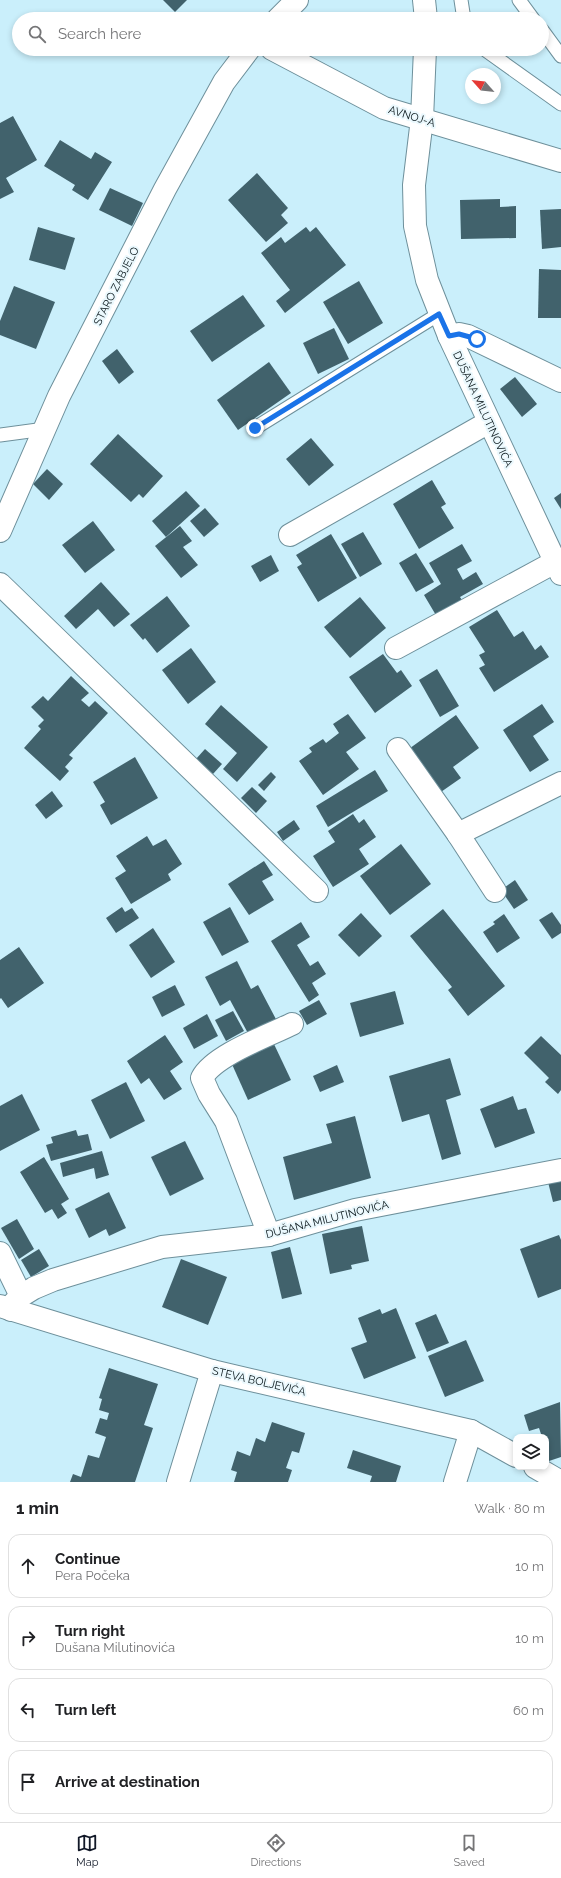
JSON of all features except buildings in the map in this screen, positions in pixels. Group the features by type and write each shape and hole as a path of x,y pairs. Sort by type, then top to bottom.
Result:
{"street":[{"path":"285,12 297,0"},
{"path":"424,0 425,12"},
{"name":"STARO ZABJELO","path":"0,531 59,396 165,189 224,82 244,56"},
{"name":"AVNOJ-A","path":"285,56 384,108 561,161"},
{"name":"DUŠANA MILUTINOVIĆA","path":"425,56 422,119 414,185 415,226 427,280 439,314 449,336 558,568"},
{"path":"449,336 459,334 468,336 561,382"},
{"path":"290,535 489,422"},
{"path":"396,648 558,568"},
{"path":"0,584 317,891"},
{"path":"398,749 458,834 495,891"},
{"path":"458,834 561,783"},
{"path":"269,1234 226,1121 209,1094 202,1078 206,1070 220,1059 292,1024"},
{"name":"DUŠANA MILUTINOVIĆA","path":"11,1304 27,1291 53,1280 162,1246 269,1234 355,1210 561,1170"},
{"path":"0,1252 11,1304"},
{"name":"STEVA BOLJEVIĆA","path":"11,1304 212,1371 470,1431 513,1454"},
{"path":"178,1482 212,1371"},
{"path":"455,1482 470,1431"},
{"path":"540,1470 561,1482"}],"lane":[{"path":"461,0 463,12"},
{"path":"519,0 528,12"},
{"path":"549,40 561,56"},
{"path":"494,56 561,104"},
{"path":"255,428 439,314"},
{"path":"0,435 45,429"}],"route":[{"path":"255,428 439,314 449,336 459,334 477,339"}]}
